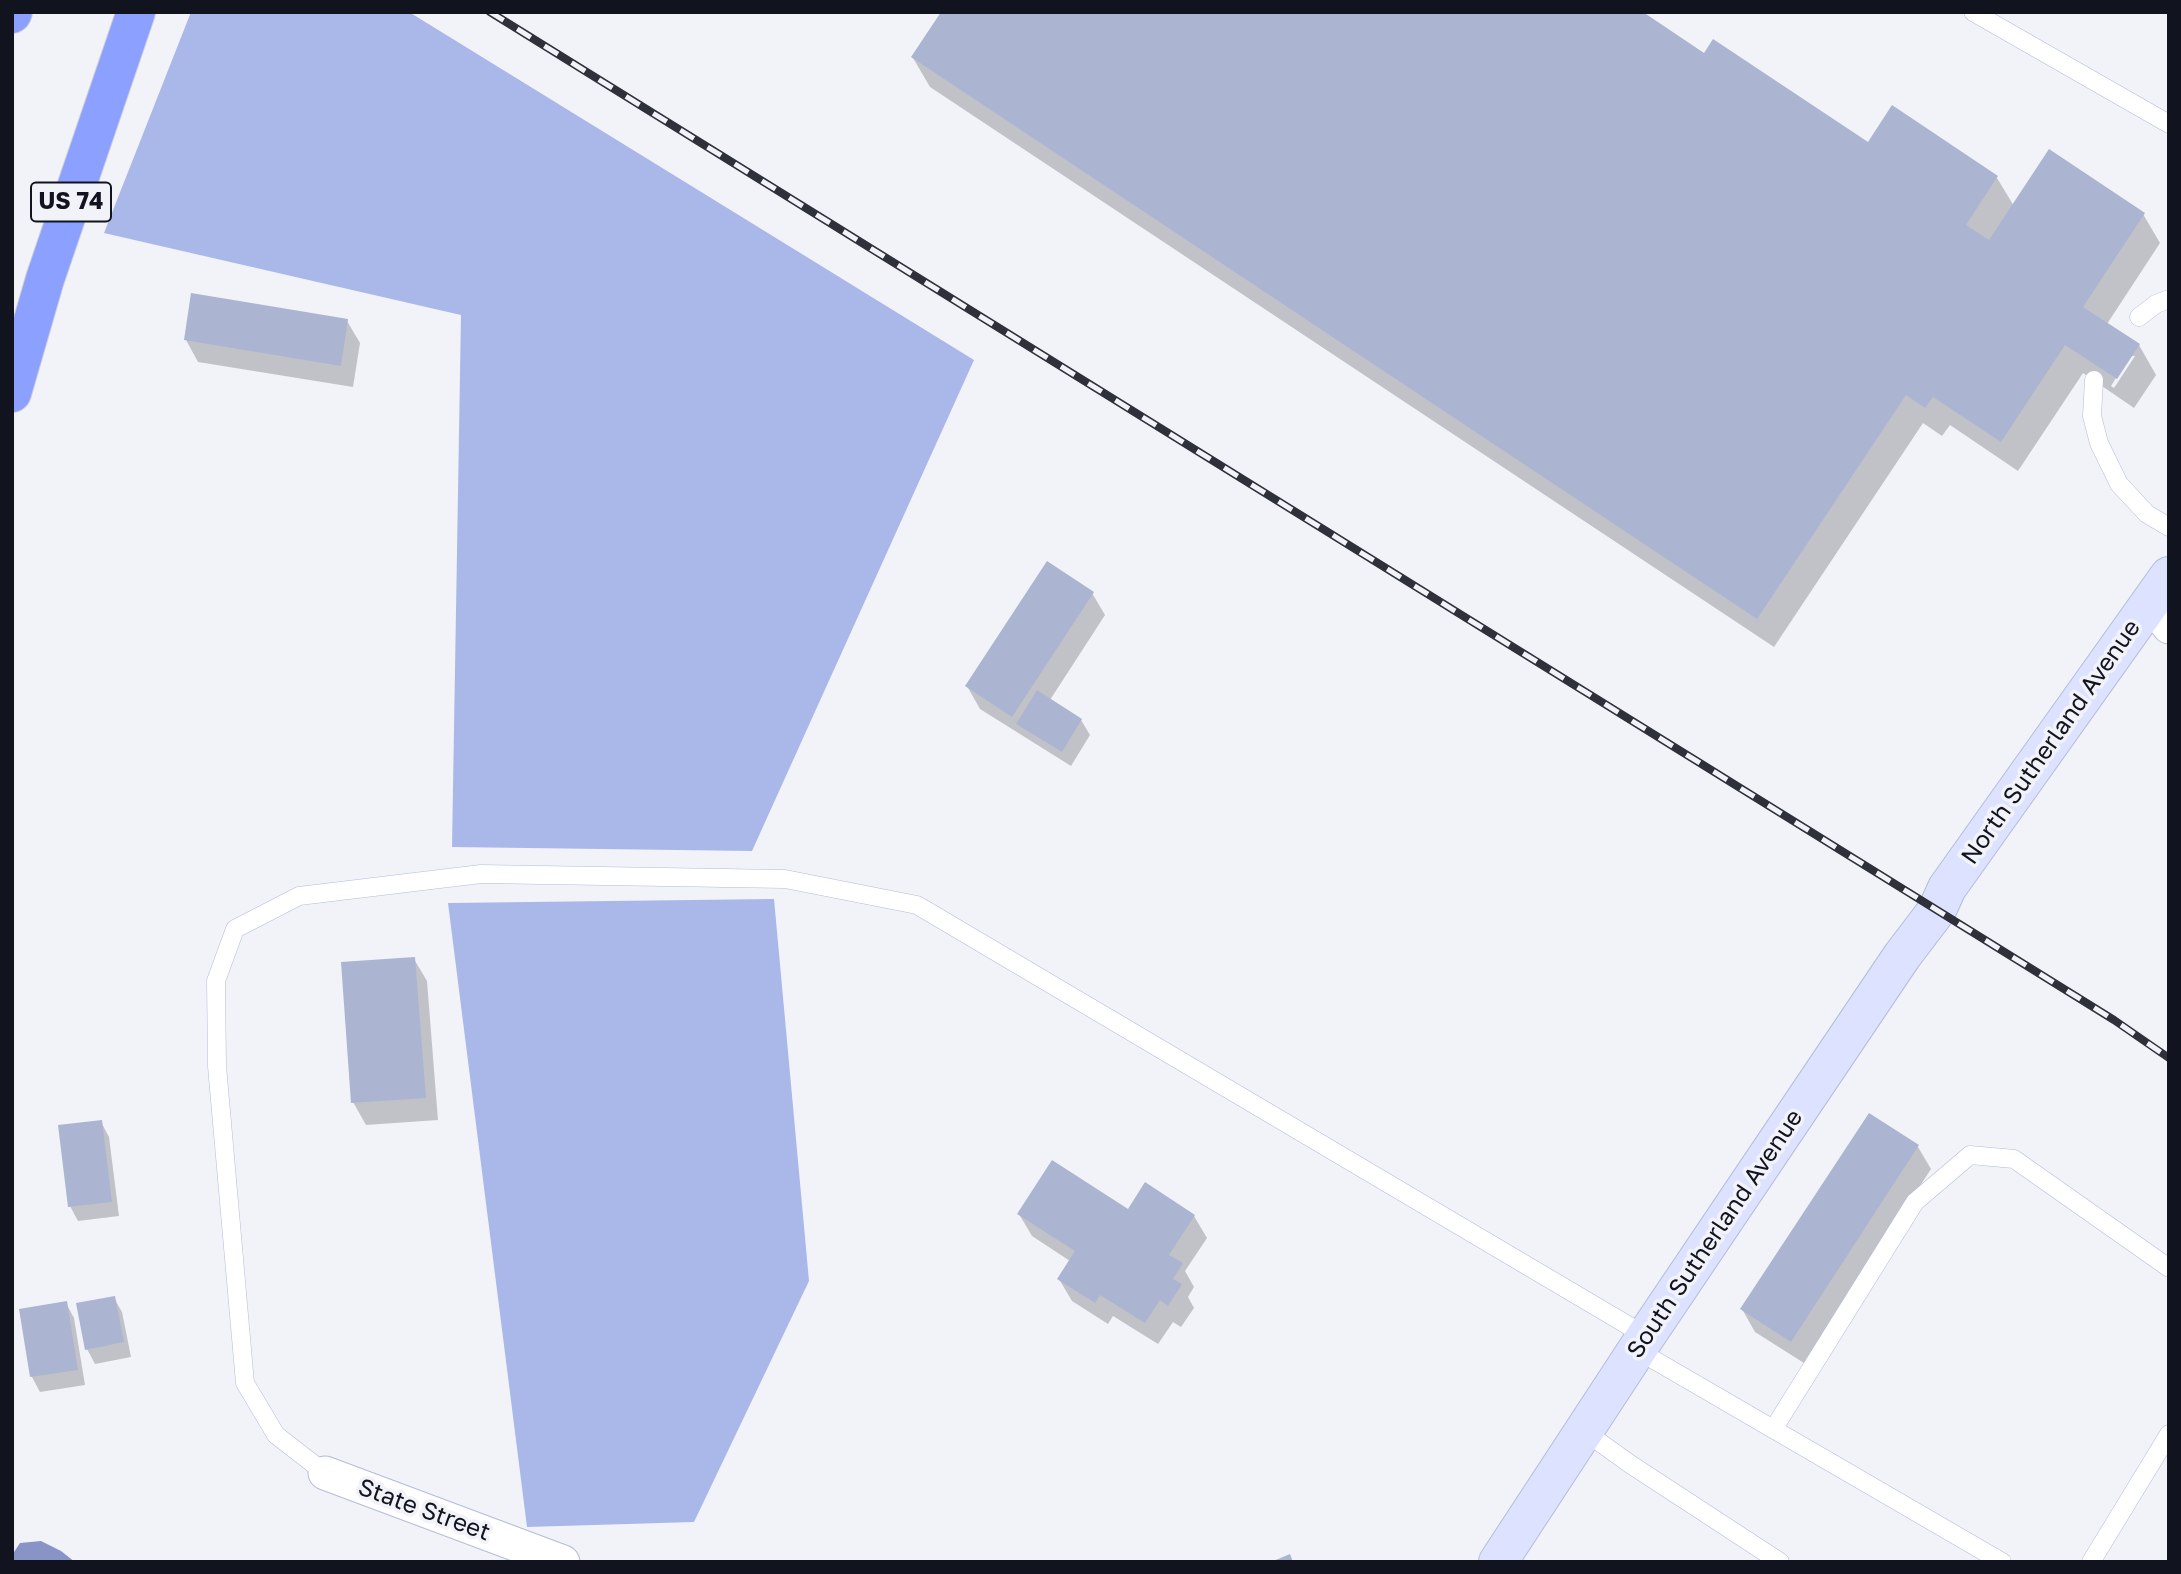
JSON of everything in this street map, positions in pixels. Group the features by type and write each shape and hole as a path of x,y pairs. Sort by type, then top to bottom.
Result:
{"highway":[{"name":"US 74","path":"12,393 45,279 136,12"}],"street":[{"name":"North Sutherland Avenue","path":"1937,910 1947,888 2162,602"},
{"name":"South Sutherland Avenue","path":"1499,1562 1642,1343 1902,956 1937,910"},
{"name":"State Street","path":"324,1473 563,1562"}],"lane":[{"path":"1973,12 2169,124"},
{"path":"2139,317 2156,304 2169,299"},
{"path":"2094,380 2092,416 2099,443 2119,484 2147,514 2169,527"},
{"path":"324,1473 276,1434 244,1384 217,1066 216,981 235,929 299,896 481,874 785,879 917,905 1642,1343 1774,1428 2002,1562"},
{"path":"1774,1428 1914,1202 1970,1155 2014,1159 2169,1268"},
{"path":"1584,1431 1780,1562"},
{"path":"2091,1562 2169,1434"}],"shaded area":[{"path":"191,12 409,12 974,360 752,851 452,847 461,315 104,233"},
{"path":"774,899 809,1281 694,1522 527,1527 448,903"},
{"path":"41,1541 75,1562 12,1562 12,1555 20,1543"}],"building":[{"path":"941,12 1643,12 1704,53 1713,39 1868,142 1892,105 1998,176 1966,225 1989,240 2049,149 2145,213 2083,307 2140,344 2117,379 2065,345 2001,442 1933,397 1925,408 1906,395 1757,619 911,57"},
{"path":"191,293 348,319 341,366 184,340"},
{"path":"1047,561 1094,592 1012,717 965,686"},
{"path":"1037,690 1082,719 1062,752 1016,724"},
{"path":"415,957 426,1098 351,1103 341,962"},
{"path":"1869,1113 1919,1145 1791,1342 1740,1309"},
{"path":"102,1120 112,1202 68,1207 58,1125"},
{"path":"1052,1160 1128,1209 1145,1182 1195,1215 1169,1255 1183,1263 1173,1279 1182,1284 1168,1306 1160,1300 1145,1323 1100,1295 1095,1303 1057,1279 1075,1251 1017,1214"},
{"path":"115,1296 124,1342 85,1350 76,1303"},
{"path":"67,1301 78,1370 30,1377 19,1309"},
{"path":"1290,1554 1293,1562 1271,1562"}],"railway":[{"path":"490,12 2114,1020 2169,1058"}]}
